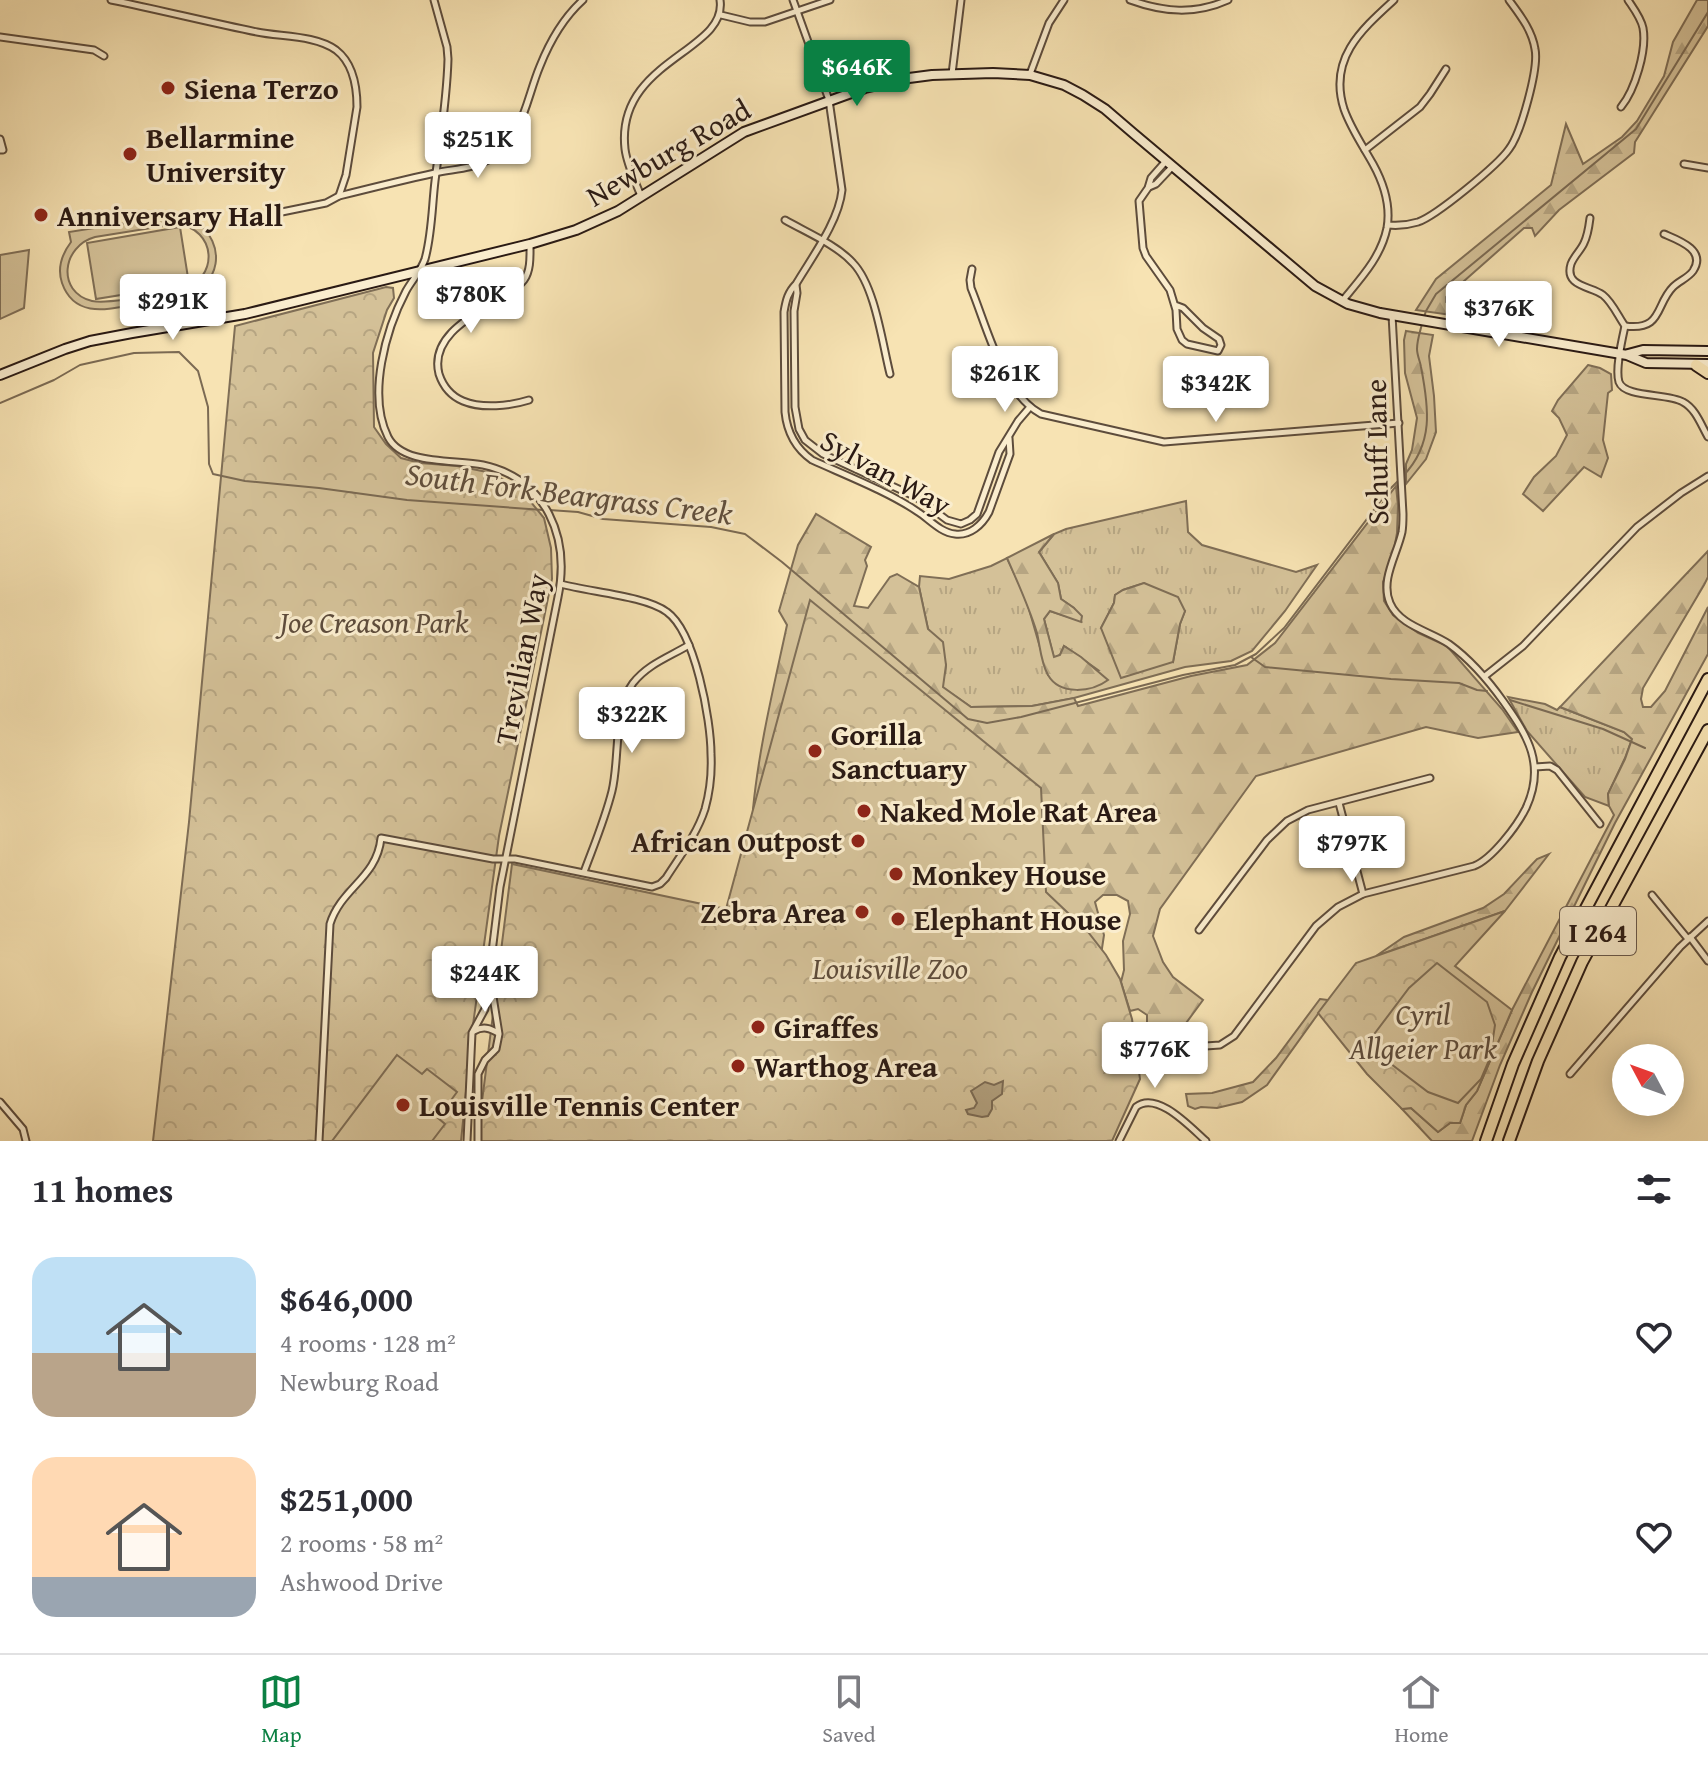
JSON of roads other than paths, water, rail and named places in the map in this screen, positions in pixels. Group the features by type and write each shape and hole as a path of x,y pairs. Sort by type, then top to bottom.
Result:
{"highway":[{"path":"1696,365 1708,373"},
{"name":"I 264","path":"1486,1141 1513,1064 1560,957 1708,679"},
{"name":"I 264","path":"1509,1141 1522,1100 1582,962 1708,730"}],"main road":[{"name":"Newburg Road","path":"0,375 90,341 245,314 530,244 599,221 744,132 829,100 909,78 993,73 1030,75 1055,82 1105,109 1315,286 1342,301 1412,319 1624,354 1646,363 1708,364"},
{"name":"Newburg Road","path":"1624,354 1643,350 1708,351"}],"street":[{"path":"111,0 231,27 312,41 335,49 351,71 357,97 346,175 339,196"},
{"name":"Trevilian Way","path":"434,0 448,59 436,173 424,261 390,325 383,352 380,378 382,421 389,439 400,451 481,464 522,482 548,511 557,531 561,552 561,584 497,903 485,1009 472,1033 467,1141"},
{"path":"272,214 472,167 497,154 519,125 549,45 567,16 583,0"},
{"path":"641,196 625,151 625,127 630,108 649,79 714,26 721,15 720,0"},
{"name":"Sylvan Way","path":"793,0 829,100 842,190 838,208 821,241 788,292 784,325 786,423 790,435 812,460 905,504 947,532 959,534 982,524 989,512 1010,454 1009,438"},
{"path":"721,15 761,23 830,0"},
{"path":"952,74 961,0"},
{"path":"1030,75 1049,23 1064,0"},
{"path":"1130,0 1148,7 1178,11 1202,9 1228,0"},
{"path":"1342,301 1370,267 1388,225 1384,189 1342,101 1343,68 1357,36 1394,0"},
{"path":"1388,225 1414,223 1432,215 1496,163 1514,142 1536,57 1533,38 1509,0"},
{"path":"1621,107 1630,95 1644,39 1640,19 1628,0"},
{"path":"0,37 94,50 104,56"},
{"path":"1365,150 1420,107 1446,69"},
{"path":"0,139 2,150"},
{"path":"1170,163 1151,178 1138,206 1143,248 1170,290 1182,340 1218,351 1221,345 1219,339 1183,308 1175,305"},
{"path":"1684,164 1708,168"},
{"path":"1590,218 1586,239 1571,266 1572,277 1581,287 1605,296 1625,326 1619,377 1624,388 1682,401 1694,412 1708,437"},
{"path":"785,220 848,258 857,267 866,282 890,374"},
{"path":"1625,326 1648,323 1655,318 1671,289 1695,268 1696,259 1689,245 1664,234"},
{"path":"529,400 508,405 479,405 461,400 451,394 444,384 438,362 441,346 451,332 524,281 529,270 530,244"},
{"path":"972,269 971,288 1007,378 1030,407 1041,414 1164,442 1399,423"},
{"name":"Sylvan Way","path":"796,284 796,418 805,440 823,454 916,497 947,520 961,524 977,514 999,452 1030,407"},
{"name":"Schuff Lane","path":"1392,315 1403,528 1387,583 1387,594 1391,605 1403,618 1448,643 1485,676 1527,737 1535,767"},
{"path":"784,325 794,325"},
{"path":"1485,676 1523,646 1637,527 1708,476"},
{"path":"934,523 940,515"},
{"path":"319,1141 330,924 338,907 373,865 381,838 584,872 652,887 666,878 695,832 706,806 711,752 700,683 683,630 660,607 561,584"},
{"path":"584,872 612,791 625,698 643,672 689,645"},
{"path":"1191,1047 1220,1045 1234,1036 1316,926 1338,907 1363,894 1474,866 1486,859 1524,812 1532,793 1535,767 1550,766 1557,770 1600,824"},
{"path":"1199,930 1279,826 1308,810 1430,778"},
{"path":"1339,803 1363,894"},
{"path":"1652,895 1708,961"},
{"path":"1570,1074 1689,938 1708,921"},
{"name":"Trevilian Way","path":"489,972 499,1034"},
{"path":"472,1033 480,1028 490,1028 499,1034 496,1049 485,1060 478,1074 478,1141"},
{"path":"0,1102 23,1129 26,1141"},
{"path":"1119,1141 1136,1107 1145,1103 1168,1109 1206,1141"}],"waterway":[{"name":"South Fork Beargrass Creek","path":"1424,317 1436,294 1636,129 1708,12"},
{"name":"South Fork Beargrass Creek","path":"1403,476 1420,451 1427,425 1426,397 1417,349 1422,324"},
{"name":"South Fork Beargrass Creek","path":"0,403 80,365 134,353 179,352 198,371 208,407 209,464 213,474 245,481 407,500 543,510"},
{"name":"South Fork Beargrass Creek","path":"549,510 578,512 603,519 711,527 745,534 968,719 987,723 1235,665 1256,654 1284,628 1398,481"},
{"path":"1251,657 1265,667 1459,683 1487,691"},
{"path":"1510,700 1603,729 1645,748"}],"place":[{"name":"Siena Terzo","path":"168,88"},
{"name":"Bellarmine University","path":"130,154"},
{"name":"Anniversary Hall","path":"41,215"},
{"name":"Gorilla Sanctuary","path":"815,751"},
{"name":"Naked Mole Rat Area","path":"864,811"},
{"name":"African Outpost","path":"858,841"},
{"name":"Monkey House","path":"896,874"},
{"name":"Zebra Area","path":"862,912"},
{"name":"Elephant House","path":"898,919"},
{"name":"Giraffes","path":"758,1027"},
{"name":"Warthog Area","path":"738,1066"},
{"name":"Louisville Tennis Center","path":"403,1105"}],"park label":[{"name":"Joe Creason Park","path":"374,622"},
{"name":"Louisville Zoo","path":"890,968"},
{"name":"Cyril Allgeier Park","path":"1423,1031"}]}
